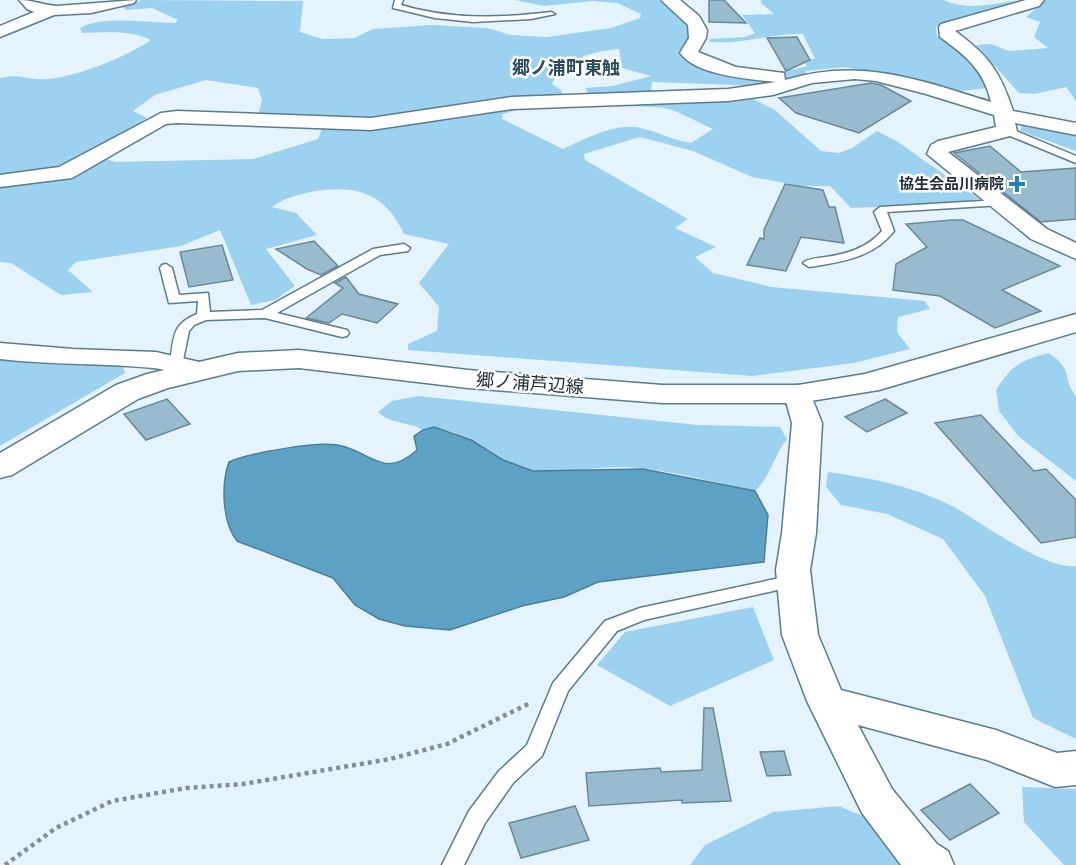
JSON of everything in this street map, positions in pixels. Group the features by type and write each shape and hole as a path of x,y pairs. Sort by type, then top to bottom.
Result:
{"main road":[{"name":"郷ノ浦芦辺線","path":"0,468 100,406 187,366 299,359 468,379 650,393 720,396 798,394 868,383 1076,323"}],"street":[{"path":"27,0 28,4 36,8 52,10 99,8 128,0"},
{"path":"669,0 686,12 697,25 699,35 689,53 710,66 761,78 840,70 933,90 1005,119 1076,129"},
{"path":"1005,119 990,69 971,50 946,33 947,27 1033,3 1036,0"},
{"path":"0,32 52,10"},
{"path":"0,182 64,173 161,119 177,117 371,124 512,103 728,95 773,89 819,77 864,75"},
{"path":"1005,119 945,145 938,149 937,154 1039,234 1076,252"},
{"path":"0,351 187,366"},
{"path":"798,394 807,423 794,581 800,635 826,701 877,801 921,857 932,865"},
{"path":"826,701 996,746 1054,770 1076,768"}],"lane":[{"path":"399,0 396,6 438,17 494,21 551,14"},
{"path":"1005,119 1076,160"},
{"path":"809,262 857,253 881,241 888,231 880,212 884,209 999,203"},
{"path":"265,314 377,252 404,249"},
{"path":"166,268 174,300 204,296 204,316"},
{"path":"187,366 182,330 189,322 204,316 265,314 342,333"},
{"path":"453,865 477,818 506,777 534,750 560,688 611,626 640,614 794,581"}],"path":[{"path":"5,865 56,828 112,801 186,788 243,784 390,759 447,744 560,688"}],"shaded area":[{"path":"141,0 303,1 300,32 323,39 354,38 373,29 432,25 487,28 511,35 547,37 611,28 640,18 641,14 617,3 593,1 544,6 515,0 658,0 676,11 690,26 690,36 678,54 689,63 704,70 740,75 793,69 807,66 803,59 815,59 803,34 734,42 710,42 709,39 745,37 755,33 742,15 774,14 760,2 762,0 943,0 965,6 975,6 1027,0 958,18 936,27 937,36 969,59 987,88 955,92 845,67 805,71 808,76 765,86 652,82 651,92 590,95 585,88 613,86 651,76 622,68 619,49 580,58 564,68 552,84 561,90 563,97 503,114 502,119 563,149 601,132 622,127 641,128 691,143 713,129 683,114 664,108 602,102 749,97 775,110 821,151 839,153 852,148 877,131 898,142 979,199 947,204 851,208 830,186 802,186 752,177 693,151 640,137 584,154 585,160 688,219 675,228 716,247 695,257 713,273 772,287 925,301 930,309 898,317 897,332 910,349 854,363 752,376 408,350 408,344 437,331 439,307 419,283 449,244 404,234 388,209 378,200 366,194 341,189 311,192 286,199 272,207 296,213 317,235 266,249 295,286 275,300 251,305 220,230 181,246 76,262 68,270 93,292 61,295 11,263 0,262 0,78 63,77 112,61 151,40 127,33 82,33 80,28 89,24 113,21 175,23 178,20 152,8 127,10 122,7","holes":["206,80 258,88 262,100 258,116 325,120 318,139 253,159 115,162 93,154 147,118 133,111 155,95"]},
{"path":"1046,0 1076,0 1076,101 1066,87 1034,94 1019,93 976,45 991,44 1009,51 1048,48 1034,37 1040,22 1026,17"},
{"path":"1023,122 1076,132 1076,151 1020,131"},
{"path":"1049,353 1062,365 1076,396 1076,481 1019,437 999,411 996,390 1007,374 1030,358"},
{"path":"0,359 122,364 125,373 0,446"},
{"path":"418,396 698,425 780,427 787,439 765,479 755,491 637,468 532,471 505,461 452,432 438,429 423,430 388,419 378,412 392,401"},
{"path":"434,427 471,440 503,460 533,471 643,469 755,491 768,515 764,562 598,582 564,597 522,606 450,630 405,626 379,619 355,605 333,578 237,541 232,533 224,503 226,471 229,462 285,448 332,445 342,446 379,462 396,463 417,450 414,436"},
{"path":"828,472 875,480 922,493 952,506 1031,553 1048,561 1076,566 1076,739 1033,718 985,596 943,539 887,514 841,505 826,487"},
{"path":"753,607 774,660 670,706 597,665 625,632"},
{"path":"1022,787 1076,789 1076,865 1064,865 1024,822"},
{"path":"839,806 865,817 914,865 690,865 705,845 773,812"}],"building":[{"path":"709,0 724,0 746,23 709,22"},
{"path":"797,37 810,60 786,71 767,38"},
{"path":"871,83 881,85 911,101 859,133 796,113 779,98"},
{"path":"990,146 1021,172 1076,168 1076,219 1041,222 954,153"},
{"path":"785,184 823,190 829,207 835,207 844,243 801,237 786,271 747,265 760,238 764,239 764,230"},
{"path":"963,220 1060,266 1002,290 1041,311 995,328 940,296 893,290 896,264 927,247 906,224"},
{"path":"314,241 338,266 321,275 307,269 276,249"},
{"path":"222,245 233,280 189,287 180,252"},
{"path":"346,277 359,294 398,304 377,323 342,314 329,323 306,318 343,288 335,283"},
{"path":"167,399 190,424 146,440 124,414"},
{"path":"885,399 907,413 867,432 845,417"},
{"path":"981,415 1034,471 1046,469 1076,500 1076,537 1041,543 935,423"},
{"path":"704,708 713,708 731,801 682,803 682,800 589,806 586,773 660,768 661,772 702,770"},
{"path":"784,751 791,775 767,776 760,752"},
{"path":"970,784 999,813 950,840 921,810"},
{"path":"575,806 589,840 521,858 509,823"}],"place":[{"name":"協生会品川病院","path":"1017,184"}],"district":[{"name":"郷ノ浦町東触","path":"566,68"}]}
